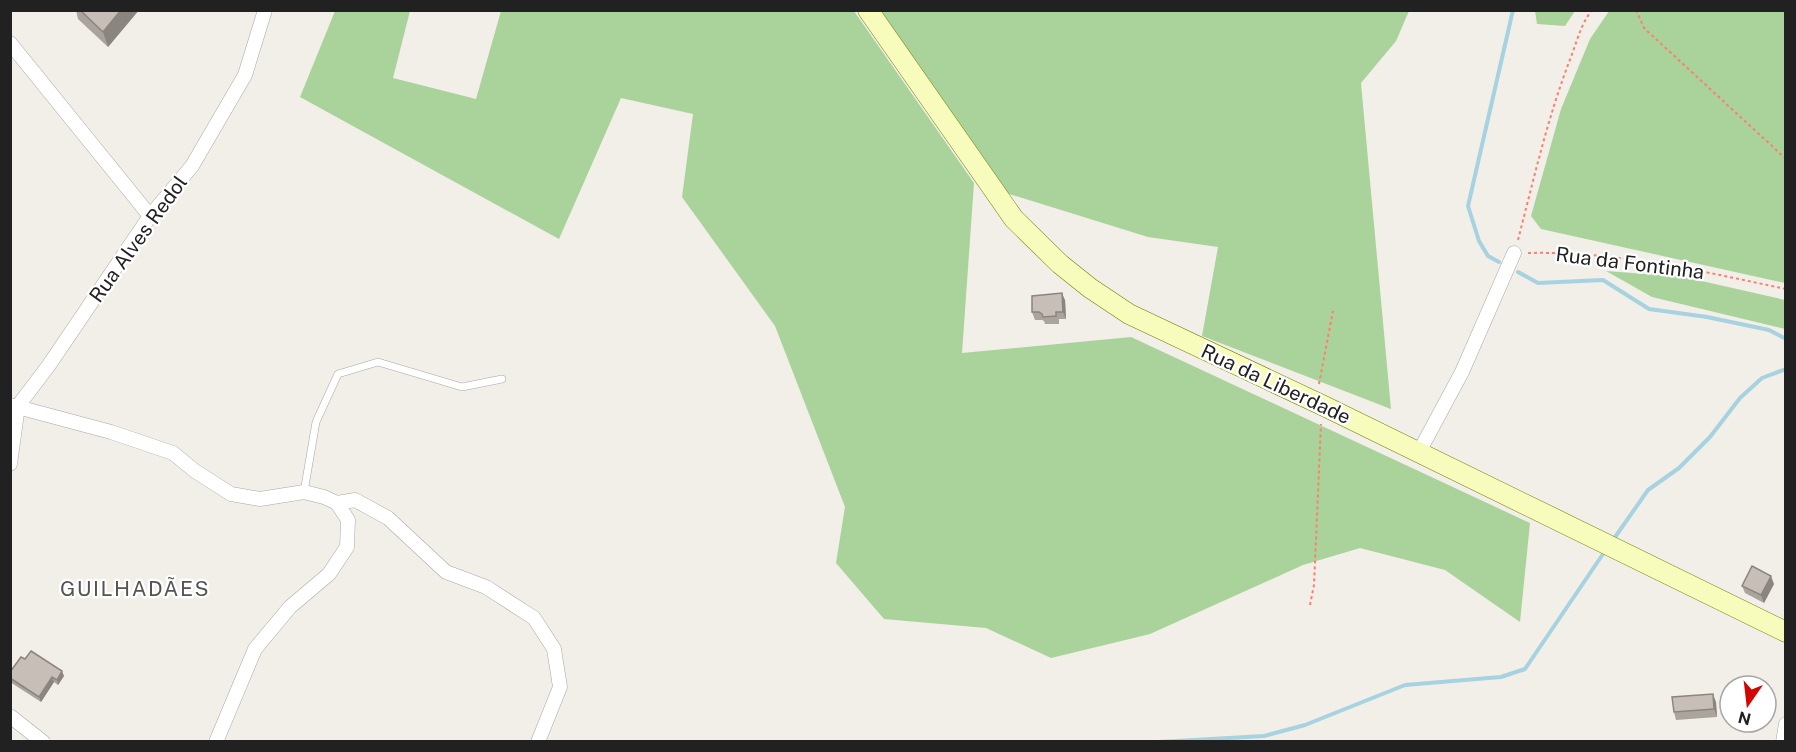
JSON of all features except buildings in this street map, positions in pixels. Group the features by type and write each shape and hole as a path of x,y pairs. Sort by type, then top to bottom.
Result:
{"street":[{"name":"Rua Alves Redol","path":"10,464 14,405 49,364 150,216 192,166 245,75 265,10"},
{"name":"Rua da Liberdade","path":"868,10 1014,219 1060,264 1090,288 1129,314 1419,452 1785,632"},
{"path":"10,43 150,216"},
{"path":"1419,452 1462,372 1515,253"},
{"path":"14,405 111,432 173,453 195,471 231,494 260,499 304,492 337,503 355,501 388,518 446,572 486,587 534,618 555,649 560,687 538,741"},
{"path":"216,741 255,649 290,607 329,574 347,547 348,520 337,503"},
{"path":"10,716 43,741"},
{"path":"1783,741 1785,724"}],"lane":[{"path":"304,492 316,422 338,374 378,362 462,387 502,379"}],"path":[{"path":"1515,253 1541,148 1585,19 1592,10"},
{"path":"1636,10 1644,28 1785,159"},
{"name":"Rua da Fontinha","path":"1515,253 1566,252 1672,266 1785,289"},
{"path":"1310,605 1314,585 1321,419 1317,392 1333,311"}],"green space":[{"path":"1535,10 1575,11 1565,26 1537,24"},
{"path":"335,11 410,11 393,78 476,99 501,11 854,11 974,183 962,353 1131,337 1530,523 1520,622 1445,570 1360,548 1303,565 1150,634 1051,658 986,628 884,619 836,563 845,507 775,326 682,197 693,114 621,98 559,239 300,97"},
{"path":"881,11 1409,11 1396,41 1361,83 1391,409 1202,336 1218,247 1148,237 1006,193"},
{"path":"1609,11 1785,11 1785,283 1541,229 1531,216 1561,109 1590,39"},
{"path":"1606,271 1684,277 1785,300 1785,329 1652,297"}],"waterway":[{"path":"1499,262 1488,256 1479,241 1468,206 1513,10"},
{"path":"1518,272 1538,283 1603,280 1649,309 1707,317 1769,330 1786,339"},
{"path":"1613,540 1648,490 1679,468 1710,437 1740,398 1762,378 1786,369"},
{"path":"1158,742 1264,736 1305,725 1405,685 1501,677 1525,669 1603,554"}],"district":[{"name":"GUILHADÃES","path":"135,589"}]}
